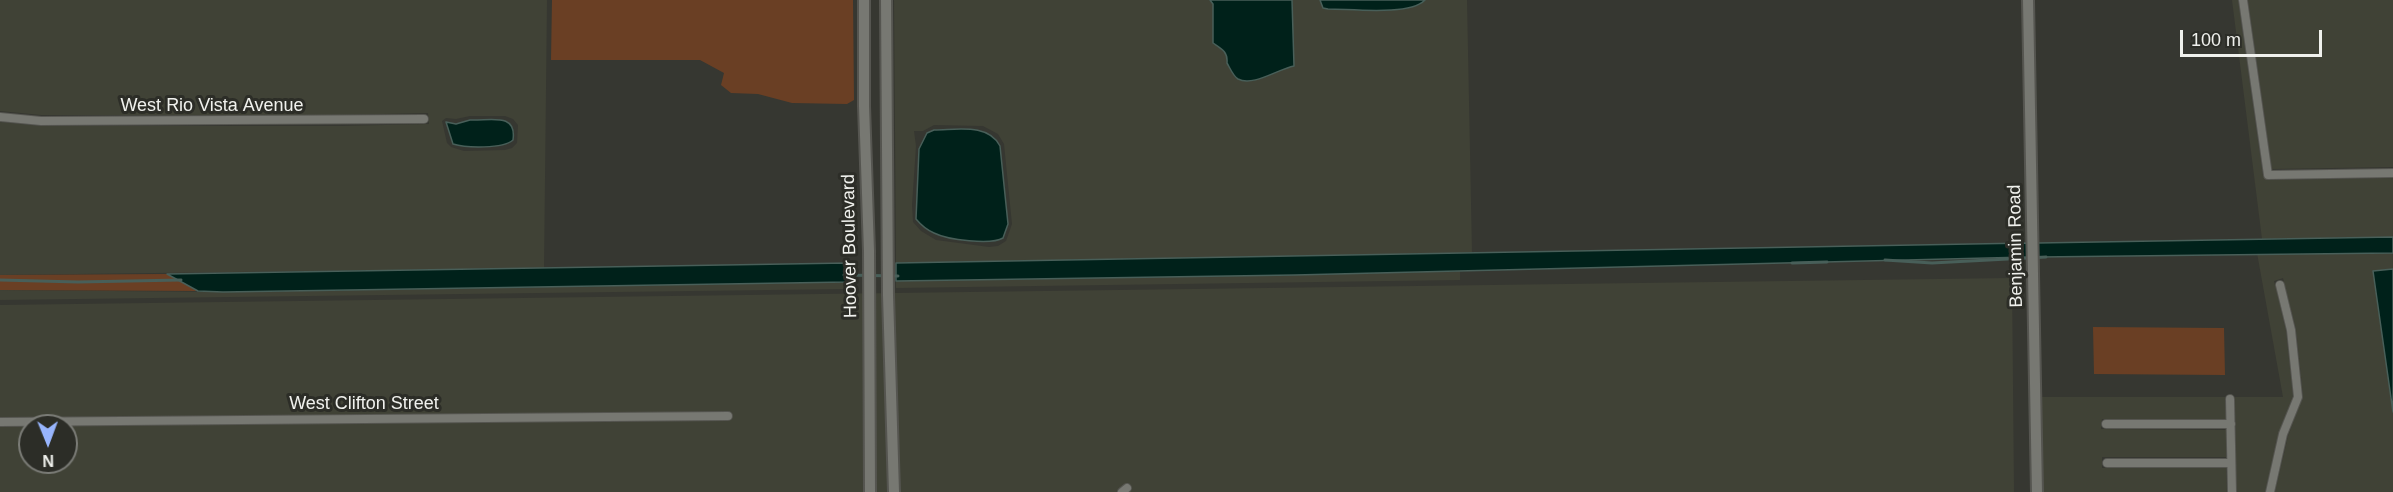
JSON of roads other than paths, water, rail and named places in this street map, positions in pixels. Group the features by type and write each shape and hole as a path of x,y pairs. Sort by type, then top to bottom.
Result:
{"main road":[{"name":"Hoover Boulevard","path":"864,0 864,106 869,251 870,492"},
{"name":"Hoover Boulevard","path":"886,0 888,295 894,492"},
{"name":"Benjamin Road","path":"2028,0 2037,492"}],"street":[{"path":"2243,0 2268,175 2393,173"},
{"name":"West Rio Vista Avenue","path":"0,117 40,121 424,119"},
{"path":"2270,492 2283,434 2298,397 2291,330 2280,285"},
{"path":"2230,399 2232,492"},
{"name":"West Clifton Street","path":"0,422 728,416"},
{"path":"2106,424 2231,424"},
{"path":"2107,463 2231,463"}],"water":[{"path":"1210,0 1292,0 1294,66 1251,81 1236,78 1227,63 1225,53 1213,43 1213,4"},
{"path":"1320,0 1425,0 1407,8 1380,10 1328,9 1323,8"},
{"path":"493,119 506,122 511,125 513,140 501,145 484,147 453,144 446,122 456,124 470,120"},
{"path":"971,129 980,131 995,139 1000,146 1008,224 1003,238 969,241 949,238 929,230 916,219 919,149 927,133 934,130"},
{"path":"2393,237 2393,253 2038,257 2038,243"},
{"path":"2028,243 2028,257 1295,275 896,281 896,263"},
{"path":"848,263 848,282 223,292 198,291 167,274"},
{"path":"2393,269 2393,412 2373,271"}],"waterway":[{"path":"1885,260 1932,263 2046,257"},
{"path":"1792,263 1827,262"},
{"path":"844,275 898,276"},
{"path":"0,280 78,282 181,280"}]}
